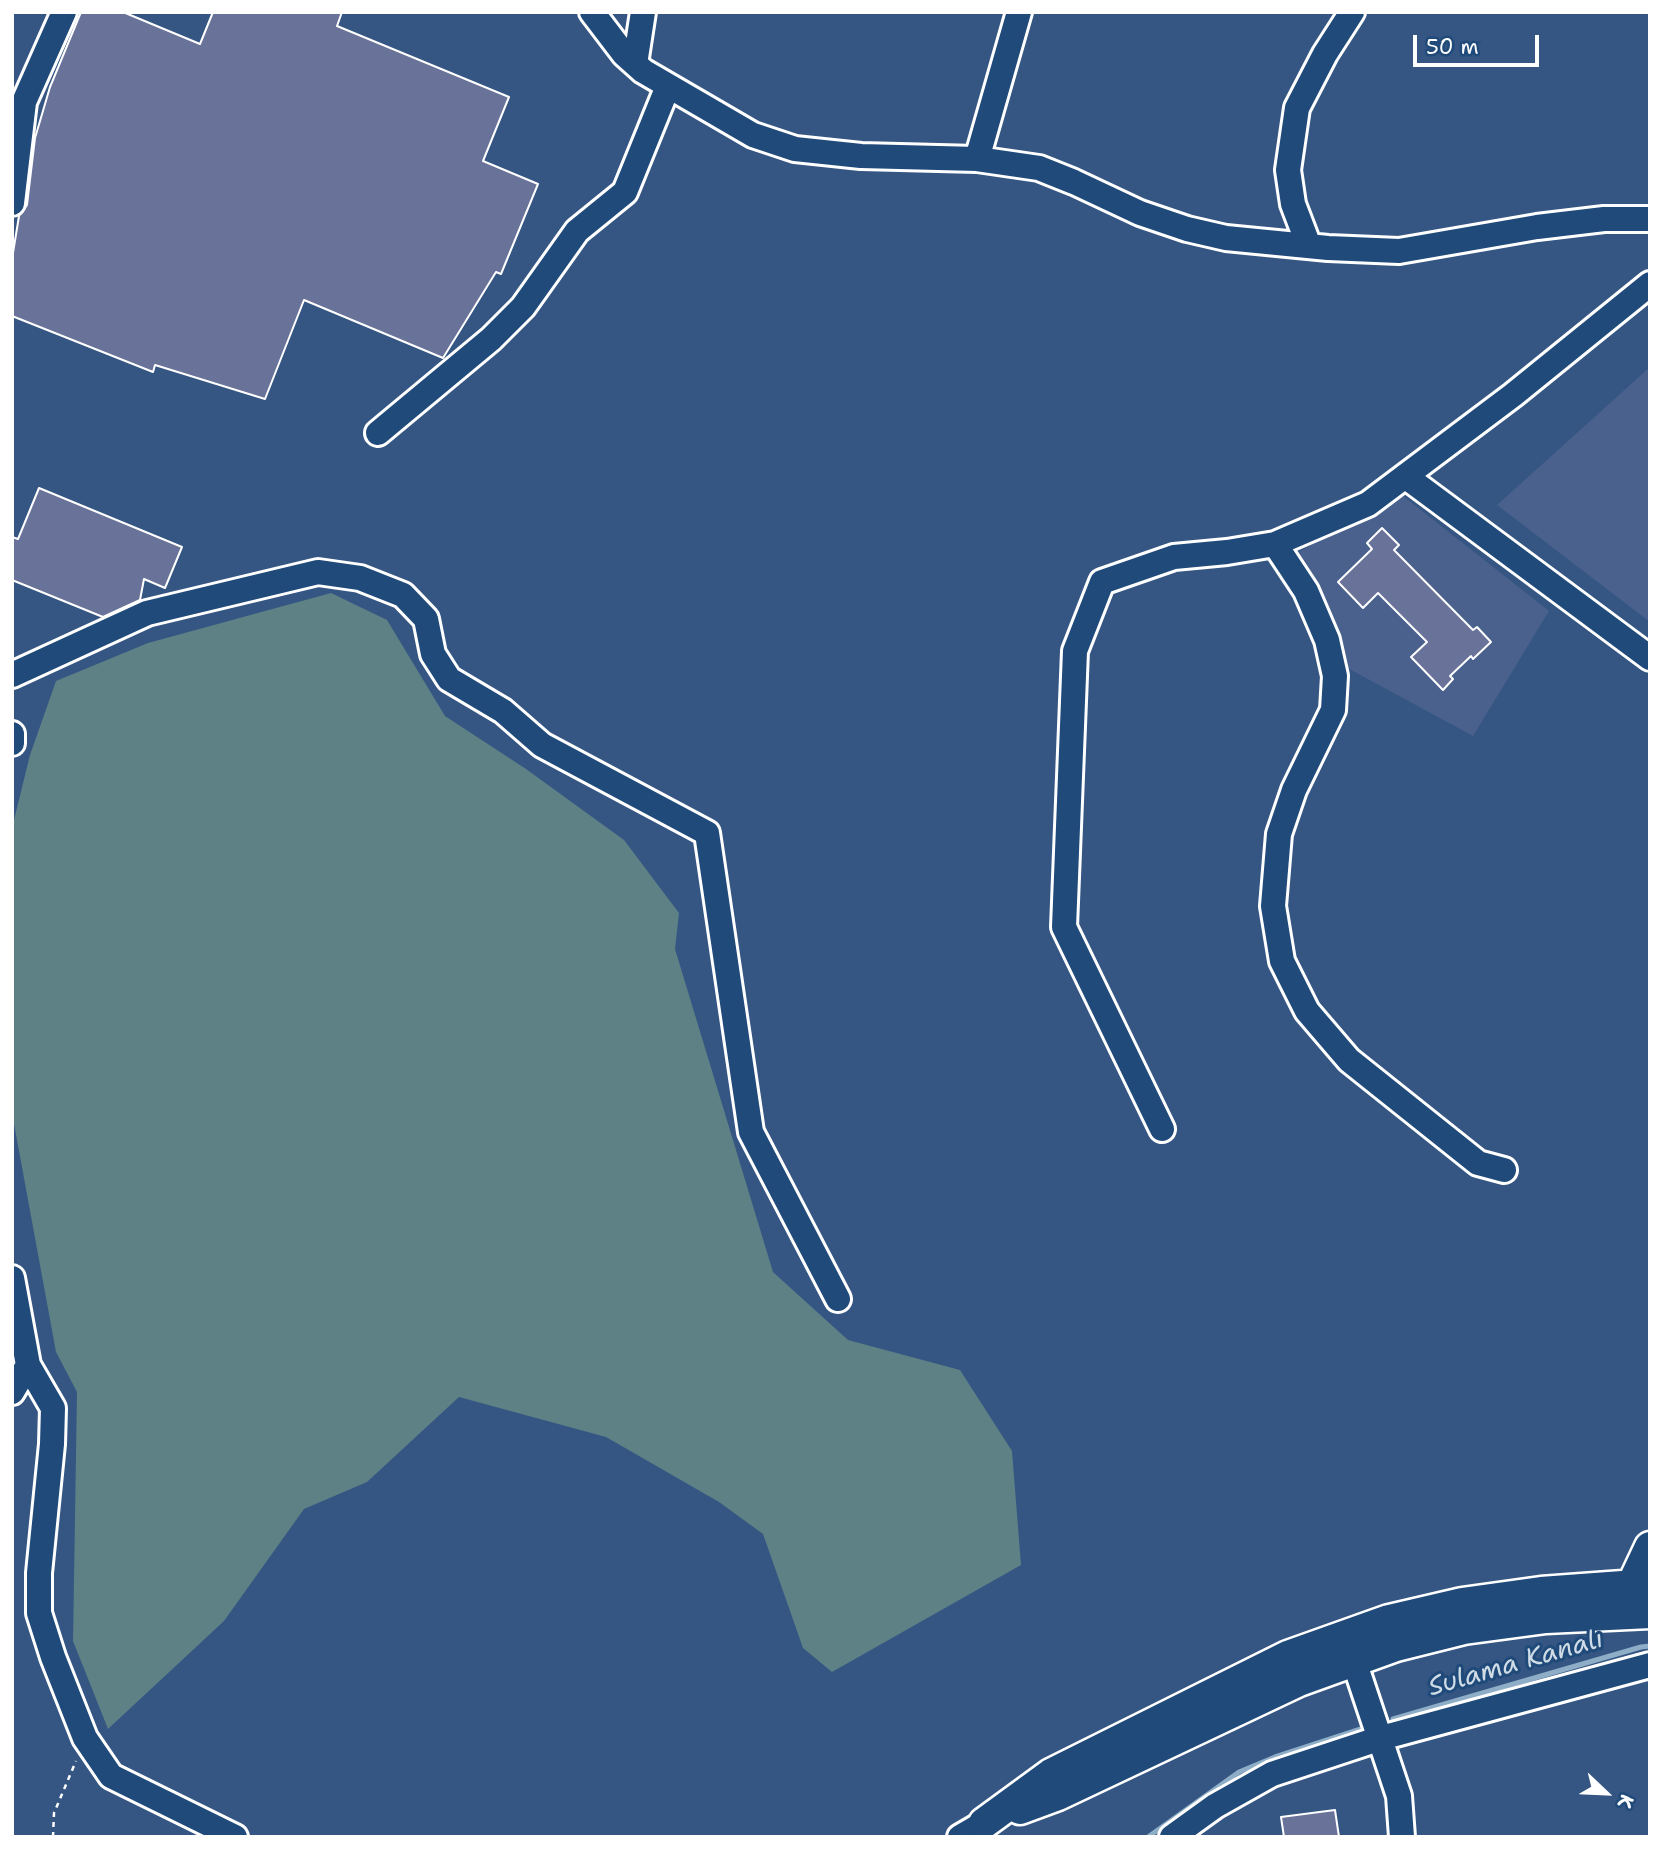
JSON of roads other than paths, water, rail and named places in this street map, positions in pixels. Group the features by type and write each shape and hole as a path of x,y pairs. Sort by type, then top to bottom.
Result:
{"main road":[{"path":"972,1830 1051,1774 1288,1656 1351,1648 1396,1646 1464,1629 1546,1618 1641,1613 1641,1583 1650,1547"},
{"path":"1351,1648 1389,1619 1462,1603 1541,1592 1641,1583"}],"street":[{"path":"12,203 18,108 64,12"},
{"path":"592,12 624,54 635,64 753,135 795,149 861,156 977,159 1039,168 1140,213 1186,229 1226,238 1399,251 1564,224 1604,219 1650,219"},
{"path":"635,64 643,12"},
{"path":"977,159 1019,12"},
{"path":"1310,246 1293,204 1288,170 1297,108 1325,54 1352,12"},
{"path":"377,433 491,339 523,307 577,231 625,192 668,86"},
{"path":"1163,1129 1064,927 1075,651 1102,582 1174,557 1275,544 1368,504 1524,387 1650,284"},
{"path":"1405,476 1650,658"},
{"path":"1275,544 1306,591 1328,640 1335,676 1333,710 1294,790 1279,834 1273,906 1282,961 1307,1011 1349,1060 1478,1163 1504,1170"},
{"path":"12,675 147,613 318,572 360,578 403,595 426,619 433,654 449,679 503,711 542,744 707,833 751,1132 838,1299"},
{"path":"12,734 12,743"},
{"path":"12,1278 28,1365 53,1408 52,1444 38,1573 39,1613 85,1738 111,1776 235,1837"},
{"path":"12,1392 28,1365"},
{"path":"1351,1648 1399,1796 1402,1837"},
{"path":"1172,1837 1214,1806 1272,1774 1381,1738 1650,1665"}],"waterway":[{"name":"Sulama Kanalı","path":"1393,1719 1650,1646"},
{"name":"Sulama Kanalı","path":"1148,1837 1239,1772 1275,1757 1367,1727"}]}
